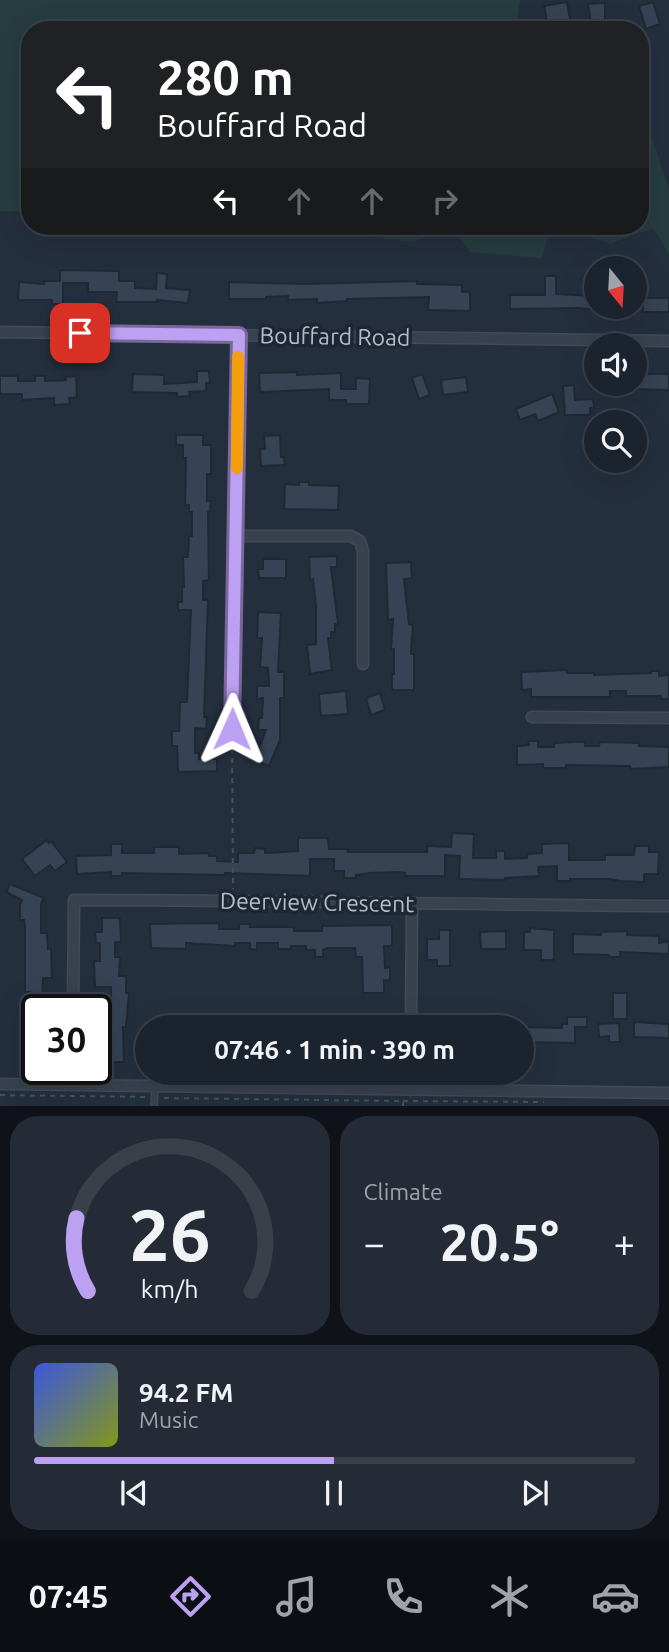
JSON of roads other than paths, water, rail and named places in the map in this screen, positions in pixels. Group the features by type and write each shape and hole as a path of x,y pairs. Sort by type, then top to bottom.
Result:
{"street":[{"name":"Bouffard Road","path":"0,332 669,341"},
{"path":"232,729 239,335"},
{"path":"236,536 351,536 360,541 363,551 363,664"},
{"path":"532,717 669,718"},
{"name":"Deerview Crescent","path":"73,994 74,900 669,906"},
{"path":"411,1015 412,905"},
{"path":"0,1084 21,1084"},
{"path":"73,1085 154,1092 411,1090 669,1093"},
{"path":"411,1085 411,1090"}],"lane":[{"path":"154,1092 154,1106"}]}
